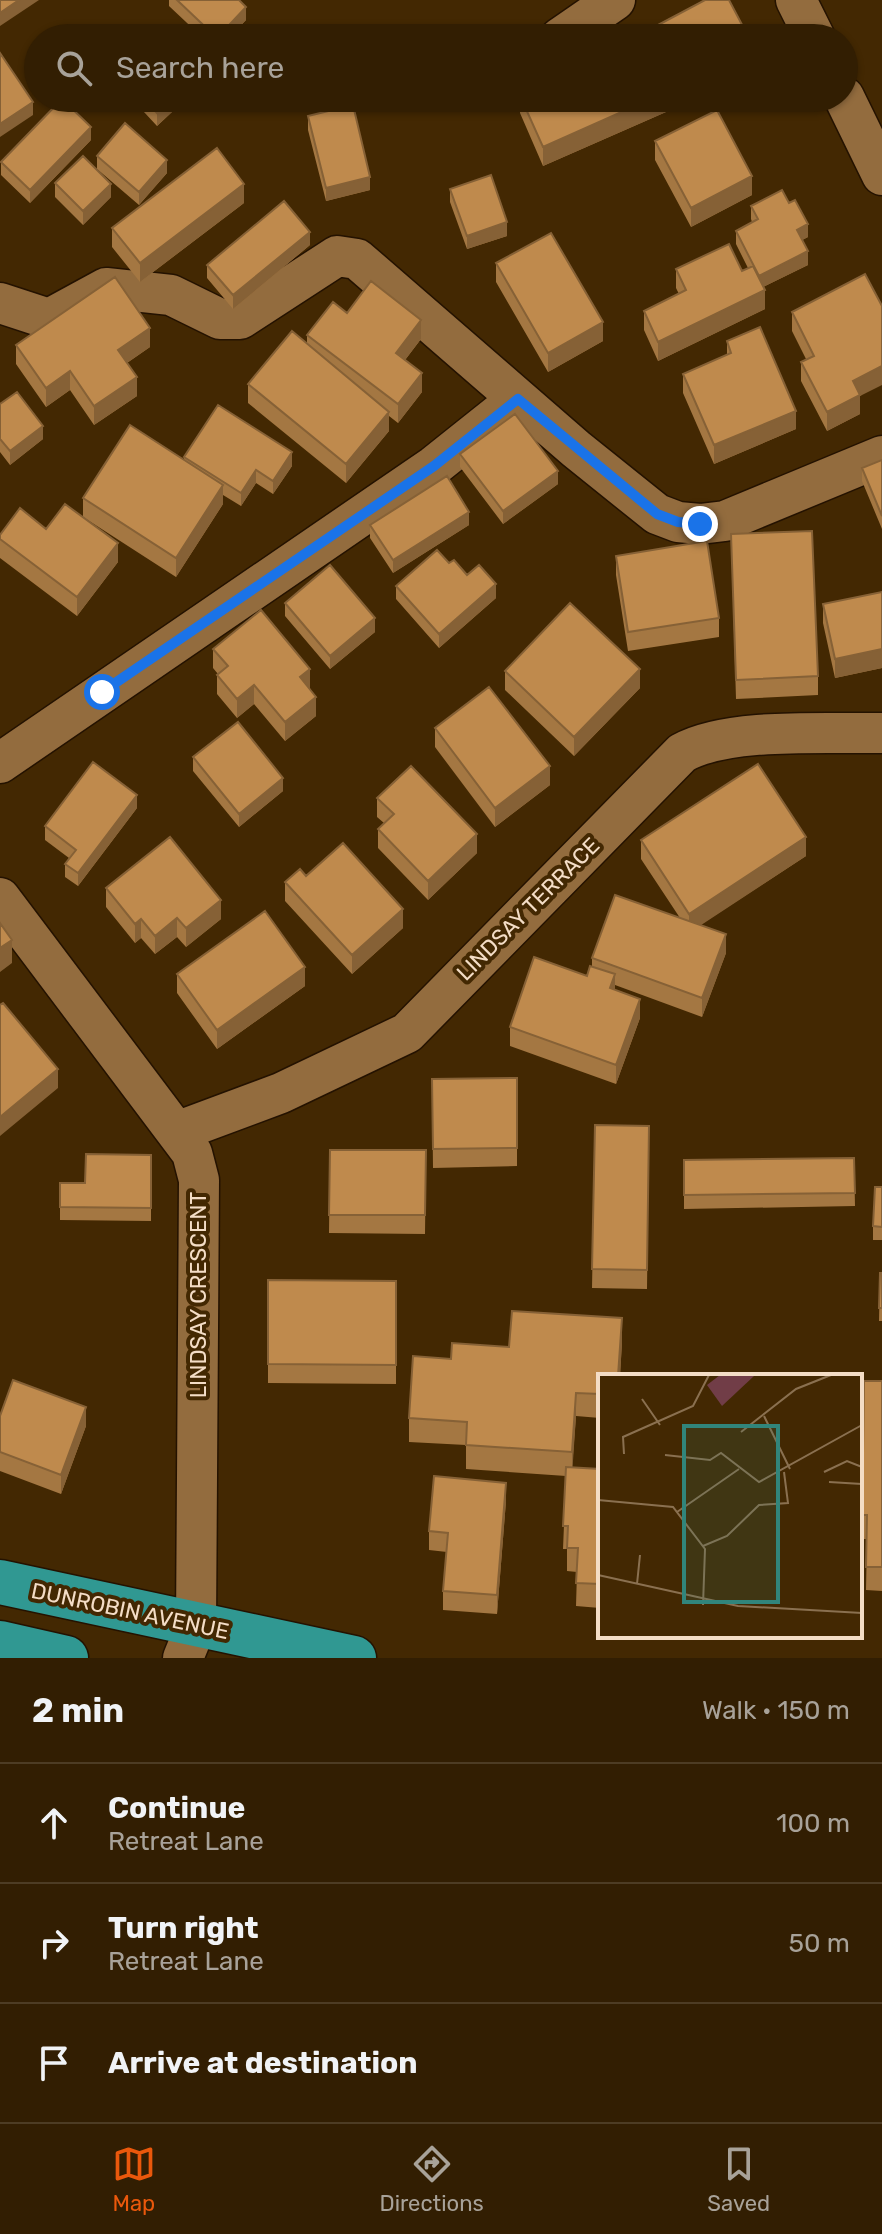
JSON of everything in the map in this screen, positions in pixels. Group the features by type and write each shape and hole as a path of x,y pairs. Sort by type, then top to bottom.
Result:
{"highway":[{"name":"DUNROBIN AVENUE","path":"0,1582 190,1642 354,1658"},
{"path":"0,1643 66,1658"}],"street":[{"path":"580,24 615,0"},
{"path":"796,0 808,24"},
{"path":"851,112 882,175"},
{"path":"0,303 49,319 106,288 171,295 220,319 240,319 337,256 347,256 357,259 518,399 657,514 678,522 700,524 725,521 882,456"},
{"path":"0,763 434,466 518,399"},
{"name":"LINDSAY TERRACE","path":"179,1131 281,1093 407,1033 682,753 701,742 785,734 882,733"},
{"name":"LINDSAY CRESCENT","path":"0,898 179,1131 192,1153 199,1180 190,1642"}],"building":[{"path":"0,0 19,0 0,13"},
{"path":"177,0 239,0 246,7 230,24 202,24"},
{"path":"705,0 729,0 742,24 660,24"},
{"path":"0,53 24,89 24,108 0,124"},
{"path":"49,112 75,112 91,127 30,190 1,162"},
{"path":"324,112 355,112 370,177 326,188 308,116"},
{"path":"527,112 622,112 543,147"},
{"path":"718,112 752,176 691,208 655,141"},
{"path":"125,123 167,160 139,192 97,156"},
{"path":"217,148 244,184 140,263 112,228"},
{"path":"83,156 111,184 83,211 55,183"},
{"path":"491,175 507,222 467,236 450,189"},
{"path":"782,190 789,203 795,200 808,224 797,230 808,251 759,276 736,231 758,219 751,206"},
{"path":"284,201 310,232 233,295 207,265"},
{"path":"551,233 603,322 548,353 496,263"},
{"path":"729,244 742,271 753,266 765,290 658,342 644,311 686,290 676,269"},
{"path":"865,274 882,306 882,366 853,381 860,395 827,412 801,362 814,356 792,312"},
{"path":"115,277 150,328 118,350 137,377 94,406 70,371 46,388 16,345"},
{"path":"371,281 421,320 396,353 422,373 398,404 307,335 333,302 347,313"},
{"path":"760,327 796,411 714,445 683,374 731,353 727,341"},
{"path":"292,331 389,412 346,464 248,384"},
{"path":"17,392 43,426 10,451 0,439 0,404"},
{"path":"218,405 292,452 273,481 256,470 241,493 184,457"},
{"path":"515,414 558,471 503,511 460,454"},
{"path":"130,425 223,485 176,558 83,498"},
{"path":"882,460 882,516 862,468"},
{"path":"447,476 469,512 393,560 370,525"},
{"path":"65,504 118,543 77,597 0,539 20,508 46,529"},
{"path":"812,531 818,676 736,680 731,534"},
{"path":"707,541 719,618 628,632 616,556"},
{"path":"437,550 449,563 454,560 467,575 479,565 496,584 439,634 396,586"},
{"path":"330,565 375,618 330,656 285,603"},
{"path":"882,592 882,649 835,659 823,604"},
{"path":"570,603 640,669 574,737 505,671"},
{"path":"261,610 310,669 300,677 316,697 285,722 254,685 237,699 217,675 228,666 213,649"},
{"path":"489,687 550,766 495,808 435,728"},
{"path":"238,722 283,778 239,814 193,757"},
{"path":"93,762 137,795 78,873 65,864 76,850 45,826"},
{"path":"758,764 806,837 689,914 641,840"},
{"path":"411,766 477,834 428,881 378,829 394,814 377,798"},
{"path":"170,837 221,900 186,928 177,918 155,936 141,919 135,924 106,888"},
{"path":"343,843 403,909 352,955 285,882 300,869 306,876"},
{"path":"615,895 726,934 702,998 592,958"},
{"path":"265,911 305,967 217,1030 177,974"},
{"path":"0,923 12,940 0,948"},
{"path":"534,957 587,976 590,966 615,974 610,988 640,999 616,1065 510,1027"},
{"path":"3,1003 58,1069 0,1117 0,1005"},
{"path":"517,1078 517,1148 433,1149 432,1079"},
{"path":"595,1125 649,1126 647,1270 592,1269"},
{"path":"330,1150 426,1150 425,1215 329,1215"},
{"path":"86,1154 151,1155 151,1208 60,1207 60,1183 85,1183"},
{"path":"854,1158 855,1193 684,1195 684,1160"},
{"path":"875,1187 882,1187 882,1227 873,1226"},
{"path":"882,1273 882,1308 879,1308"},
{"path":"268,1280 396,1281 396,1365 268,1364"},
{"path":"512,1311 622,1318 618,1374 598,1374 598,1394 576,1393 572,1452 466,1445 467,1422 409,1418 413,1356 451,1359 452,1343 509,1347"},
{"path":"13,1380 86,1407 61,1475 0,1452 0,1416"},
{"path":"864,1381 882,1381 882,1567 866,1567 867,1515 862,1515"},
{"path":"566,1467 598,1469 598,1584 576,1583 578,1548 567,1548 568,1526 563,1526"},
{"path":"434,1476 506,1483 497,1595 443,1591 448,1533 429,1531"}],"route":[{"path":"102,692 434,466 518,399 657,514 678,522 700,524"}]}
